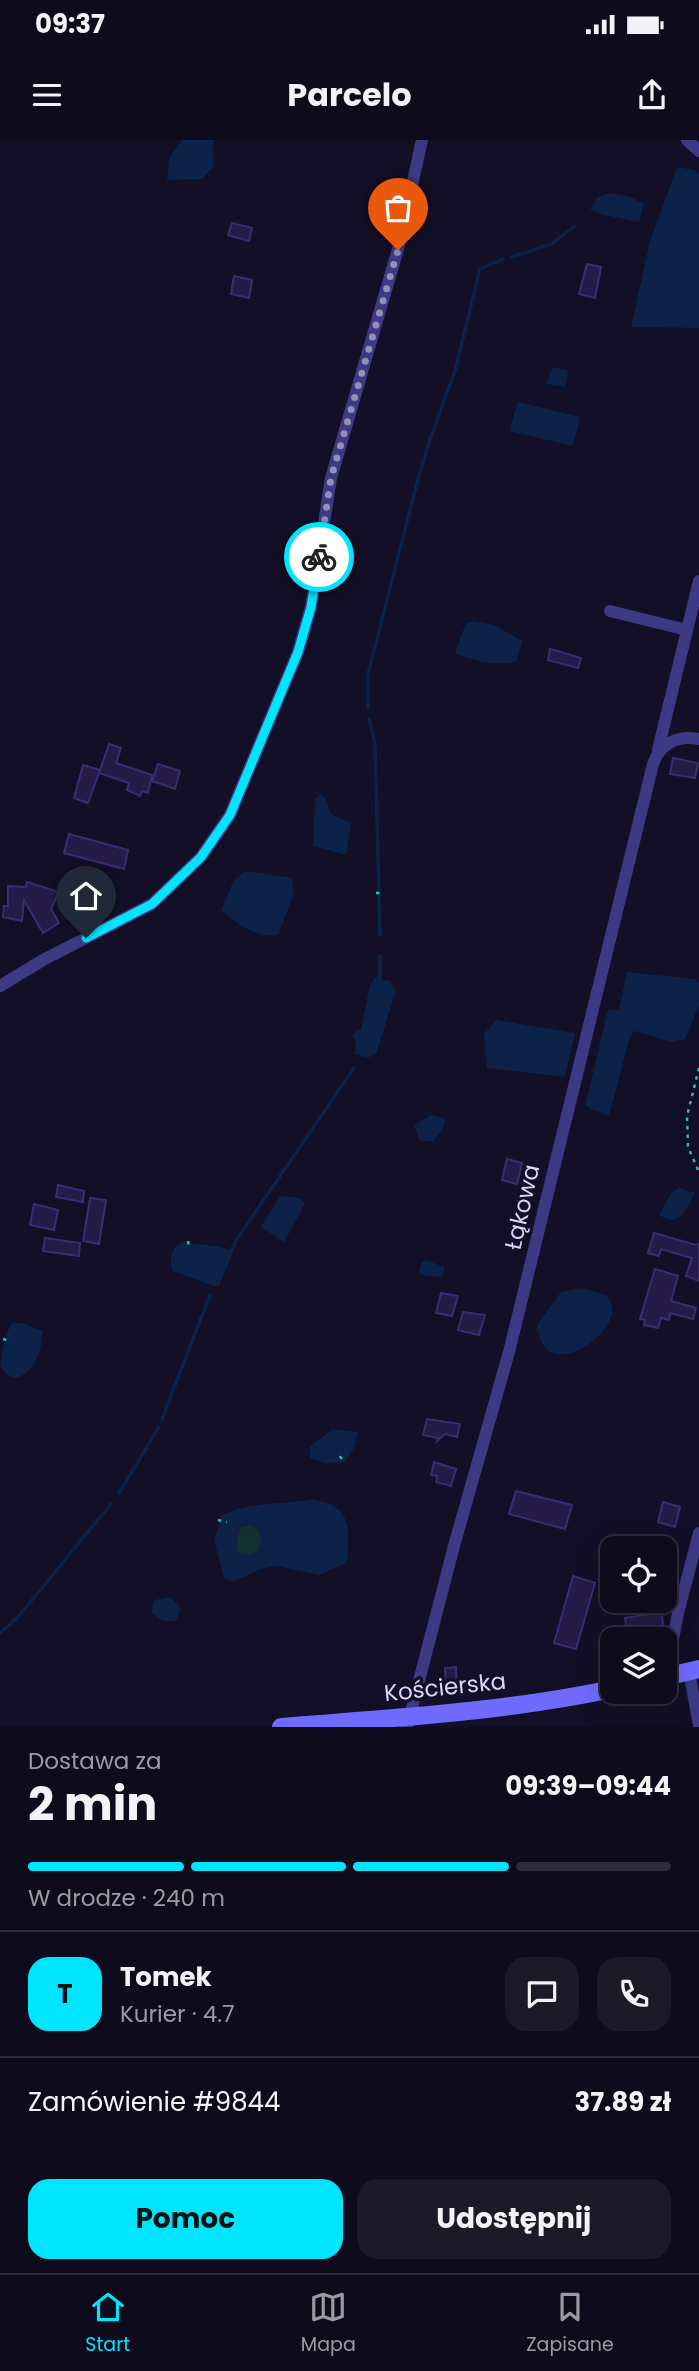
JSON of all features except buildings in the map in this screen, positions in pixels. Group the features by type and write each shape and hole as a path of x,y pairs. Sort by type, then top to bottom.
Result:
{"main road":[{"name":"Kościerska","path":"281,1727 408,1722 600,1691"}],"street":[{"path":"0,986 43,960 152,904 201,857 230,815 298,652 311,607 331,478 398,250 422,140"},
{"path":"687,140 699,151"},
{"name":"Łąkowa","path":"408,1722 509,1352 699,581"},
{"path":"610,611 687,630"},
{"path":"658,750 681,738 699,739"},
{"path":"675,1627 699,1533"},
{"path":"694,1671 699,1725"}],"path":[{"path":"376,893 382,893"},
{"path":"699,1068 687,1116 688,1147 699,1172"},
{"path":"188,1241 189,1248"},
{"path":"4,1339 10,1341"},
{"path":"340,1456 344,1463"},
{"path":"218,1520 227,1522"}],"green space":[{"path":"251,1525 261,1536 259,1551 247,1556 239,1555 239,1531 241,1527"}],"water":[{"path":"182,140 213,140 214,166 202,179 167,180 170,157"},
{"path":"677,167 694,170 699,174 699,328 631,327 650,241"},
{"path":"610,193 630,197 644,204 639,222 600,214 590,209 598,197"},
{"path":"553,367 568,371 565,387 546,384"},
{"path":"518,402 580,417 573,446 509,431"},
{"path":"472,621 495,625 522,641 516,662 485,662 455,653 466,623"},
{"path":"321,795 326,799 331,814 351,823 346,855 313,846 315,798"},
{"path":"246,871 292,878 294,894 278,935 254,932 221,910 234,880"},
{"path":"627,972 695,979 699,983 699,1005 685,1039 672,1042 634,1031 629,1040 609,1116 585,1106 608,1010 619,1009"},
{"path":"374,978 390,981 395,994 376,1054 366,1057 355,1054 356,1043 353,1035 357,1030 361,1030 369,989"},
{"path":"496,1020 575,1033 565,1077 487,1068 484,1034"},
{"path":"431,1115 446,1118 441,1132 433,1141 420,1141 414,1125"},
{"path":"679,1188 695,1193 685,1211 673,1219 659,1215 671,1193"},
{"path":"280,1196 300,1198 305,1204 284,1242 261,1227"},
{"path":"182,1242 221,1247 233,1252 219,1286 173,1271 172,1255 175,1247"},
{"path":"426,1260 444,1267 441,1277 426,1276 419,1272 421,1263"},
{"path":"582,1288 607,1295 612,1305 611,1317 604,1330 579,1350 565,1354 552,1353 542,1343 537,1325 561,1292"},
{"path":"12,1323 22,1323 43,1331 35,1362 26,1373 12,1378 1,1369 4,1345"},
{"path":"333,1429 358,1432 354,1448 345,1462 325,1463 310,1458 310,1446"},
{"path":"313,1499 335,1507 346,1520 347,1563 319,1575 277,1566 261,1569 233,1582 224,1578 214,1540 222,1515 256,1505","holes":["251,1525 261,1536 259,1551 247,1556 239,1555 238,1534 241,1527"]},
{"path":"170,1597 181,1608 176,1621 163,1621 151,1613 154,1600"}],"waterway":[{"path":"512,257 551,244 575,226"},
{"path":"368,708 368,674 418,479 455,371 480,269 503,259"},
{"path":"369,719 375,743 380,935"},
{"path":"378,984 380,956"},
{"path":"230,1253 354,1068"},
{"path":"162,1419 210,1295"},
{"path":"119,1493 159,1427"},
{"path":"0,1633 18,1617 111,1504"}],"way so far":[{"path":"319,557 331,478 398,250"}],"route":[{"path":"86,938 152,904 201,857 230,815 298,652 311,607 319,557"}]}
